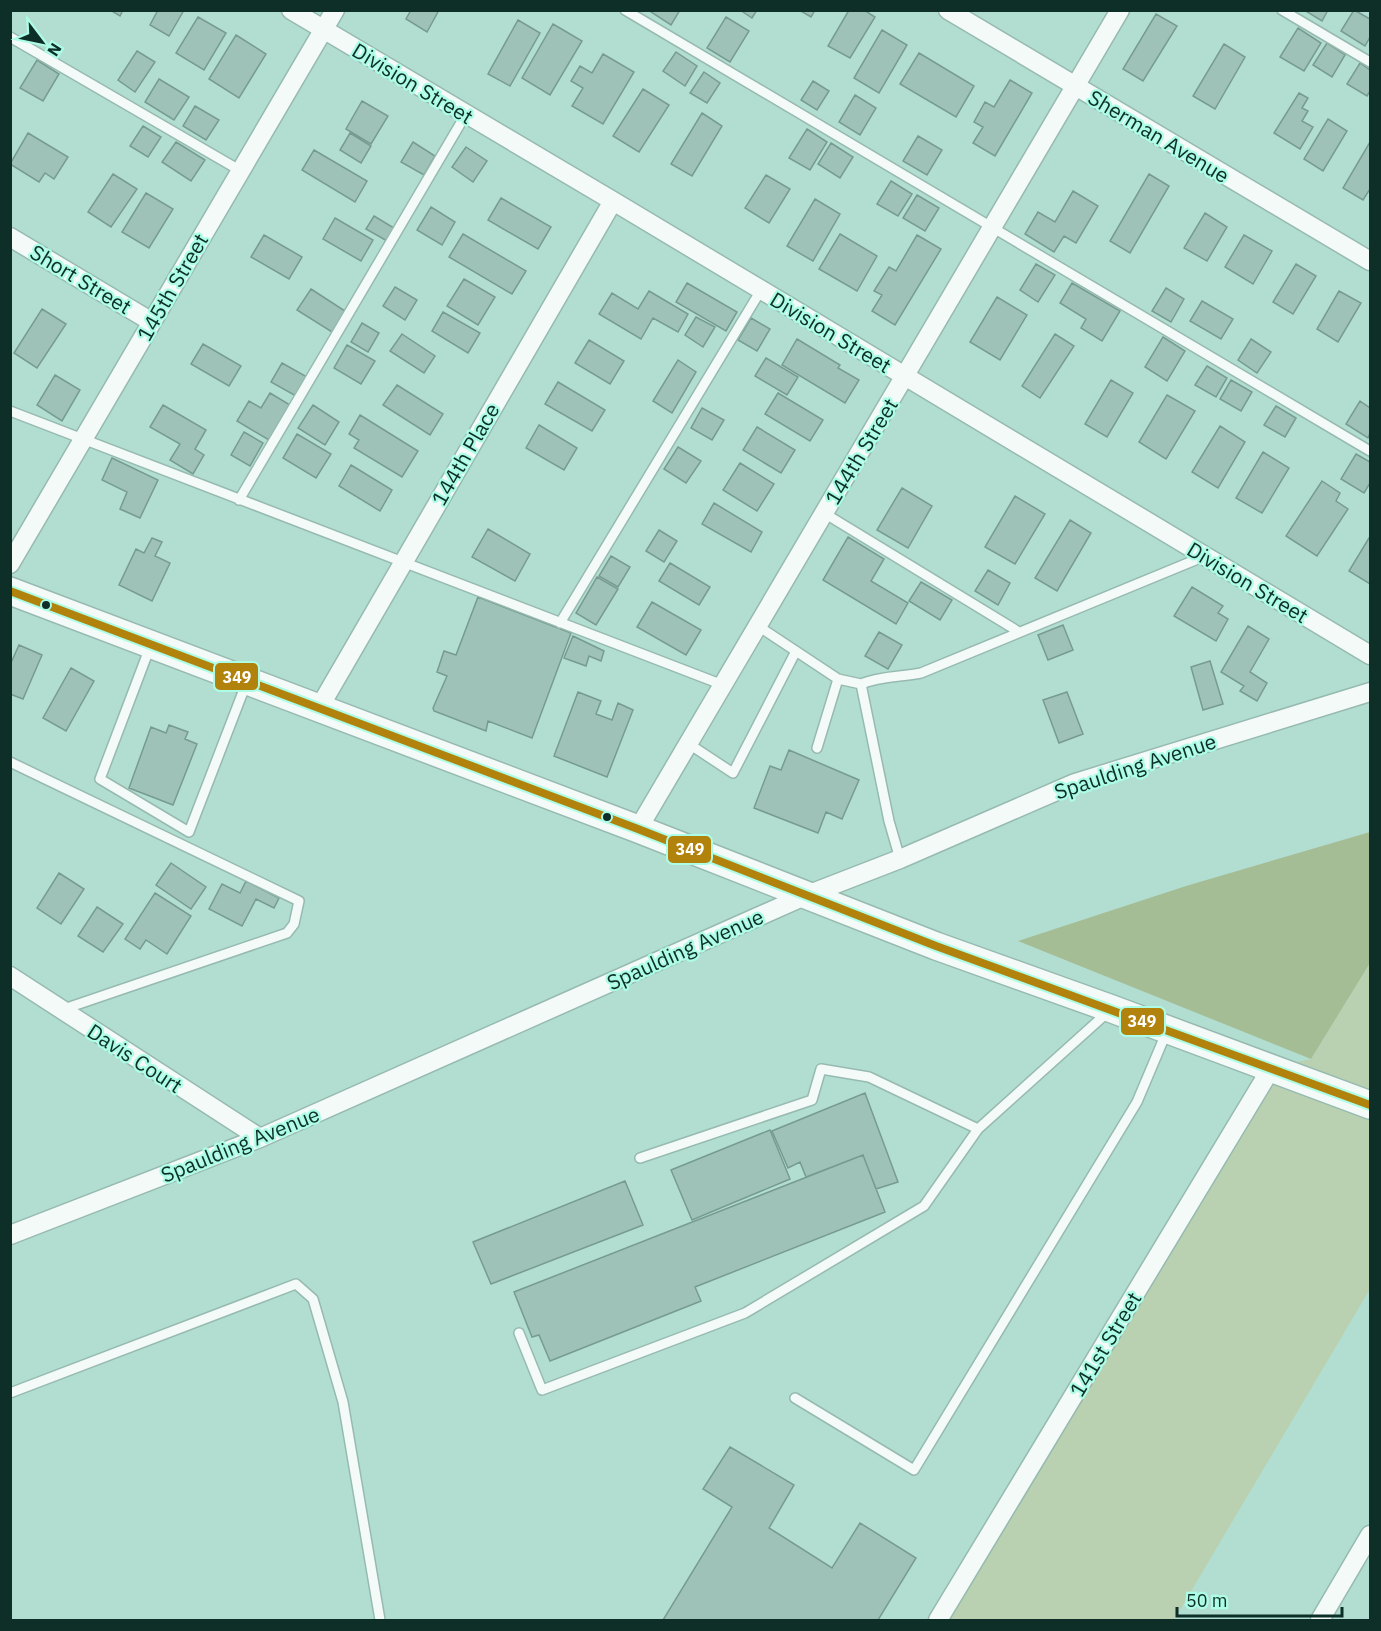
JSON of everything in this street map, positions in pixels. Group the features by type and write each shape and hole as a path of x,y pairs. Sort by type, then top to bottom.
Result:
{"main road":[{"path":"10,591 638,829 936,946 1371,1105"}],"street":[{"name":"Division Street","path":"291,10 1371,655"},
{"name":"145th Street","path":"10,564 335,10"},
{"name":"Sherman Avenue","path":"948,10 1371,261"},
{"name":"144th Street","path":"638,829 1120,10"},
{"name":"144th Place","path":"319,708 612,201"},
{"name":"Short Street","path":"10,237 152,322"},
{"name":"Spaulding Avenue","path":"10,1235 260,1138 807,896 900,859 1075,783 1371,692"},
{"name":"Davis Court","path":"10,976 260,1138"},
{"name":"141st Street","path":"938,1620 1272,1067"},
{"path":"1320,1620 1371,1535"}],"lane":[{"path":"626,10 1371,451"},
{"path":"1282,10 1371,62"},
{"path":"10,37 241,171"},
{"path":"239,500 466,114"},
{"path":"560,623 761,290"},
{"path":"10,411 723,685"},
{"path":"824,513 1019,632"},
{"path":"758,626 838,679 861,684 876,678 894,678 921,673 1205,556"},
{"path":"150,645 100,779 189,832 247,681"},
{"path":"689,744 733,774 796,651"},
{"path":"817,748 838,679"},
{"path":"861,684 889,821 900,859"},
{"path":"10,762 299,901 294,924 287,933 61,1010"},
{"path":"519,1333 542,1390 745,1313 924,1206 978,1129 1113,1009"},
{"path":"795,1398 914,1470 1137,1102 1167,1029"},
{"path":"640,1158 812,1100 821,1069 869,1077 978,1129"},
{"path":"10,1393 296,1284 313,1299 343,1402 380,1620"}],"green space":[{"path":"1370,832 1370,963 1311,1059 1018,941 1186,886"},
{"path":"1370,963 1370,1289 1174,1620 938,1620 1272,1067 1311,1059"}],"building":[{"path":"110,10 123,10 120,16"},
{"path":"158,10 184,10 169,36 150,25"},
{"path":"411,10 439,10 427,32 406,19"},
{"path":"648,10 680,10 671,25"},
{"path":"740,10 757,10 752,18"},
{"path":"799,10 815,10 811,17"},
{"path":"849,10 864,10 875,17 850,58 828,46"},
{"path":"1304,10 1328,10 1322,21"},
{"path":"1354,10 1370,19 1370,37 1365,46 1341,31"},
{"path":"1156,14 1177,26 1143,81 1123,69"},
{"path":"198,17 226,33 204,70 176,53"},
{"path":"726,17 749,31 730,62 707,48"},
{"path":"518,20 540,33 510,86 488,74"},
{"path":"553,24 582,41 550,95 522,78"},
{"path":"1298,28 1321,43 1304,71 1280,57"},
{"path":"882,30 907,45 879,93 854,78"},
{"path":"236,35 266,54 239,98 209,79"},
{"path":"1327,43 1345,55 1332,77 1313,65"},
{"path":"1224,44 1245,57 1215,109 1193,96"},
{"path":"137,51 155,62 135,92 118,80"},
{"path":"676,52 697,66 685,86 663,71"},
{"path":"919,53 974,86 956,117 900,84"},
{"path":"603,54 634,72 603,124 572,106 583,88 571,81 580,66 592,73"},
{"path":"37,60 59,74 43,101 20,88"},
{"path":"1360,63 1370,70 1370,91 1367,96 1347,84"},
{"path":"704,72 720,83 707,103 690,93"},
{"path":"159,79 189,97 174,120 145,102"},
{"path":"1010,80 1032,93 995,156 973,143 983,127 974,122 985,102 994,107"},
{"path":"813,81 829,91 817,110 801,100"},
{"path":"643,89 669,105 639,152 613,136"},
{"path":"1299,93 1308,98 1302,108 1308,111 1302,121 1313,127 1300,149 1274,133"},
{"path":"855,95 876,108 860,135 839,122"},
{"path":"362,101 388,116 371,144 346,129"},
{"path":"195,106 219,120 206,140 183,126"},
{"path":"702,113 722,126 692,176 671,164"},
{"path":"1328,119 1347,131 1323,171 1304,159"},
{"path":"143,126 161,137 148,157 130,146"},
{"path":"807,129 827,142 810,170 789,158"},
{"path":"28,133 68,157 54,179 45,173 39,182 10,164"},
{"path":"350,133 371,146 361,163 340,150"},
{"path":"918,136 942,150 927,175 903,161"},
{"path":"176,142 205,160 191,181 162,162"},
{"path":"413,142 435,156 424,175 401,162"},
{"path":"1370,142 1370,189 1363,200 1343,188"},
{"path":"831,143 853,157 840,178 818,164"},
{"path":"466,147 487,161 473,182 452,167"},
{"path":"314,150 367,181 355,202 302,170"},
{"path":"113,174 137,189 111,227 88,212"},
{"path":"1149,174 1169,186 1130,253 1110,241"},
{"path":"766,175 790,189 769,223 745,208"},
{"path":"891,181 912,194 898,216 877,204"},
{"path":"1073,191 1098,206 1076,243 1064,236 1054,252 1025,234 1038,212 1055,222"},
{"path":"146,193 173,209 149,248 122,232"},
{"path":"917,195 939,208 925,231 903,218"},
{"path":"501,198 551,227 538,249 488,220"},
{"path":"815,199 840,214 813,261 787,246"},
{"path":"431,207 455,222 442,245 417,230"},
{"path":"1205,213 1227,227 1207,261 1184,248"},
{"path":"374,216 394,228 387,241 366,229"},
{"path":"335,218 373,240 361,261 323,239"},
{"path":"463,234 526,271 512,294 449,257"},
{"path":"840,234 877,256 857,291 819,269"},
{"path":"264,235 302,257 289,279 251,257"},
{"path":"917,235 941,249 895,325 872,311 882,295 874,291 889,267 896,271"},
{"path":"1244,235 1272,251 1253,284 1225,267"},
{"path":"1036,264 1055,275 1038,302 1020,290"},
{"path":"1296,264 1316,276 1293,314 1273,302"},
{"path":"464,279 495,297 478,325 447,306"},
{"path":"687,283 737,312 726,331 676,302"},
{"path":"1072,283 1120,311 1102,341 1081,328 1086,319 1060,303"},
{"path":"395,287 417,300 405,320 383,306"},
{"path":"1166,288 1184,299 1171,322 1152,311"},
{"path":"311,289 345,311 332,332 297,310"},
{"path":"649,291 688,314 678,332 653,318 641,339 599,314 612,293 638,309"},
{"path":"1339,291 1361,303 1338,342 1317,329"},
{"path":"997,297 1027,315 1000,360 970,342"},
{"path":"1202,301 1233,319 1221,339 1190,321"},
{"path":"42,309 66,324 37,368 14,353"},
{"path":"443,312 480,333 468,353 432,331"},
{"path":"696,317 715,327 703,347 685,335"},
{"path":"751,318 770,329 757,351 738,340"},
{"path":"362,323 379,333 368,352 351,342"},
{"path":"402,334 435,356 424,373 390,351"},
{"path":"1055,334 1074,346 1040,398 1022,386"},
{"path":"1163,337 1185,351 1167,381 1145,367"},
{"path":"797,339 840,365 838,368 859,380 845,403 782,365"},
{"path":"1251,339 1271,352 1257,373 1238,360"},
{"path":"589,340 624,361 610,384 575,363"},
{"path":"203,344 241,366 229,386 191,364"},
{"path":"347,345 375,361 361,384 334,368"},
{"path":"766,358 798,377 787,395 755,376"},
{"path":"678,360 696,372 672,413 653,401"},
{"path":"282,363 307,377 296,396 271,382"},
{"path":"1207,366 1227,378 1216,397 1195,385"},
{"path":"55,375 80,390 62,421 37,405"},
{"path":"1111,380 1133,393 1107,437 1085,424"},
{"path":"1231,380 1252,392 1241,411 1220,399"},
{"path":"558,382 605,410 592,431 545,404"},
{"path":"397,385 443,414 430,435 383,405"},
{"path":"270,393 290,405 269,440 237,421 249,401 261,408"},
{"path":"778,393 823,420 810,441 765,414"},
{"path":"1167,395 1195,411 1166,459 1139,442"},
{"path":"1360,401 1370,408 1368,438 1346,424"},
{"path":"163,405 206,430 195,449 204,455 193,474 170,460 180,444 150,427"},
{"path":"313,405 339,422 325,445 298,428"},
{"path":"1276,406 1296,418 1285,437 1264,425"},
{"path":"702,408 724,420 712,440 691,428"},
{"path":"360,415 418,451 402,477 354,448 359,440 349,434"},
{"path":"539,425 577,448 564,470 526,448"},
{"path":"1220,426 1245,442 1218,488 1192,472"},
{"path":"757,427 795,450 781,473 743,450"},
{"path":"244,432 263,443 250,466 231,455"},
{"path":"297,434 331,454 316,478 283,458"},
{"path":"678,447 701,461 686,483 664,469"},
{"path":"1263,452 1289,468 1262,513 1236,498"},
{"path":"1356,454 1370,462 1370,483 1364,493 1341,479"},
{"path":"112,458 158,480 140,518 120,509 127,492 102,480"},
{"path":"740,463 774,484 757,511 723,490"},
{"path":"351,465 392,490 380,511 339,486"},
{"path":"1322,481 1340,493 1336,501 1348,509 1317,556 1286,536"},
{"path":"902,488 932,506 908,548 877,530"},
{"path":"1015,496 1045,514 1015,564 985,547"},
{"path":"714,503 762,532 751,552 702,524"},
{"path":"1070,520 1091,533 1057,591 1035,578"},
{"path":"488,529 530,554 515,581 472,557"},
{"path":"659,530 677,541 664,562 646,551"},
{"path":"848,537 884,559 871,581 908,603 896,624 823,580"},
{"path":"152,538 162,542 155,556 170,563 152,601 119,585 136,549 144,553"},
{"path":"1370,539 1370,584 1349,571"},
{"path":"611,556 630,567 618,587 599,576"},
{"path":"670,563 710,587 699,605 659,581"},
{"path":"988,570 1010,583 998,605 975,591"},
{"path":"597,577 618,589 596,625 576,613"},
{"path":"921,582 952,600 940,620 909,601"},
{"path":"1192,587 1223,606 1218,613 1228,619 1216,641 1174,616"},
{"path":"478,597 571,633 532,738 488,721 486,731 434,711 433,708 447,676 437,672 444,651 456,655"},
{"path":"652,602 701,630 686,655 637,627"},
{"path":"1063,625 1073,650 1048,660 1038,635"},
{"path":"1248,626 1269,639 1250,672 1267,683 1257,701 1240,691 1244,686 1221,672"},
{"path":"879,632 902,645 888,669 865,656"},
{"path":"573,636 604,651 601,661 589,656 586,666 564,658"},
{"path":"19,645 42,655 23,699 10,694 10,665"},
{"path":"1210,661 1223,704 1203,710 1191,667"},
{"path":"71,668 94,681 66,731 43,718"},
{"path":"578,692 601,701 596,714 612,720 618,703 633,710 607,777 554,756"},
{"path":"1067,692 1083,734 1059,743 1043,700"},
{"path":"169,725 188,732 185,739 197,744 173,805 129,788 151,727 166,733"},
{"path":"789,750 859,780 842,819 826,812 818,833 754,808 770,766 781,770"},
{"path":"171,863 206,887 191,909 156,885"},
{"path":"59,873 84,889 61,924 37,908"},
{"path":"246,881 279,898 274,908 256,899 242,926 209,909 222,884 240,893"},
{"path":"155,893 191,916 167,954 146,940 140,949 125,939"},
{"path":"97,907 123,924 103,952 78,936"},
{"path":"865,1093 898,1182 876,1189 863,1155 806,1177 800,1162 788,1168 772,1131"},
{"path":"770,1130 790,1179 692,1220 671,1170"},
{"path":"863,1155 885,1212 695,1287 701,1301 550,1361 539,1335 532,1337 514,1292"},
{"path":"625,1181 643,1225 491,1284 473,1242"},
{"path":"730,1447 794,1485 769,1528 832,1568 860,1523 916,1558 878,1620 663,1620 732,1507 703,1489"}],"transit line":[{"name":"349","path":"10,591 638,829 936,946 1370,1105"}]}
